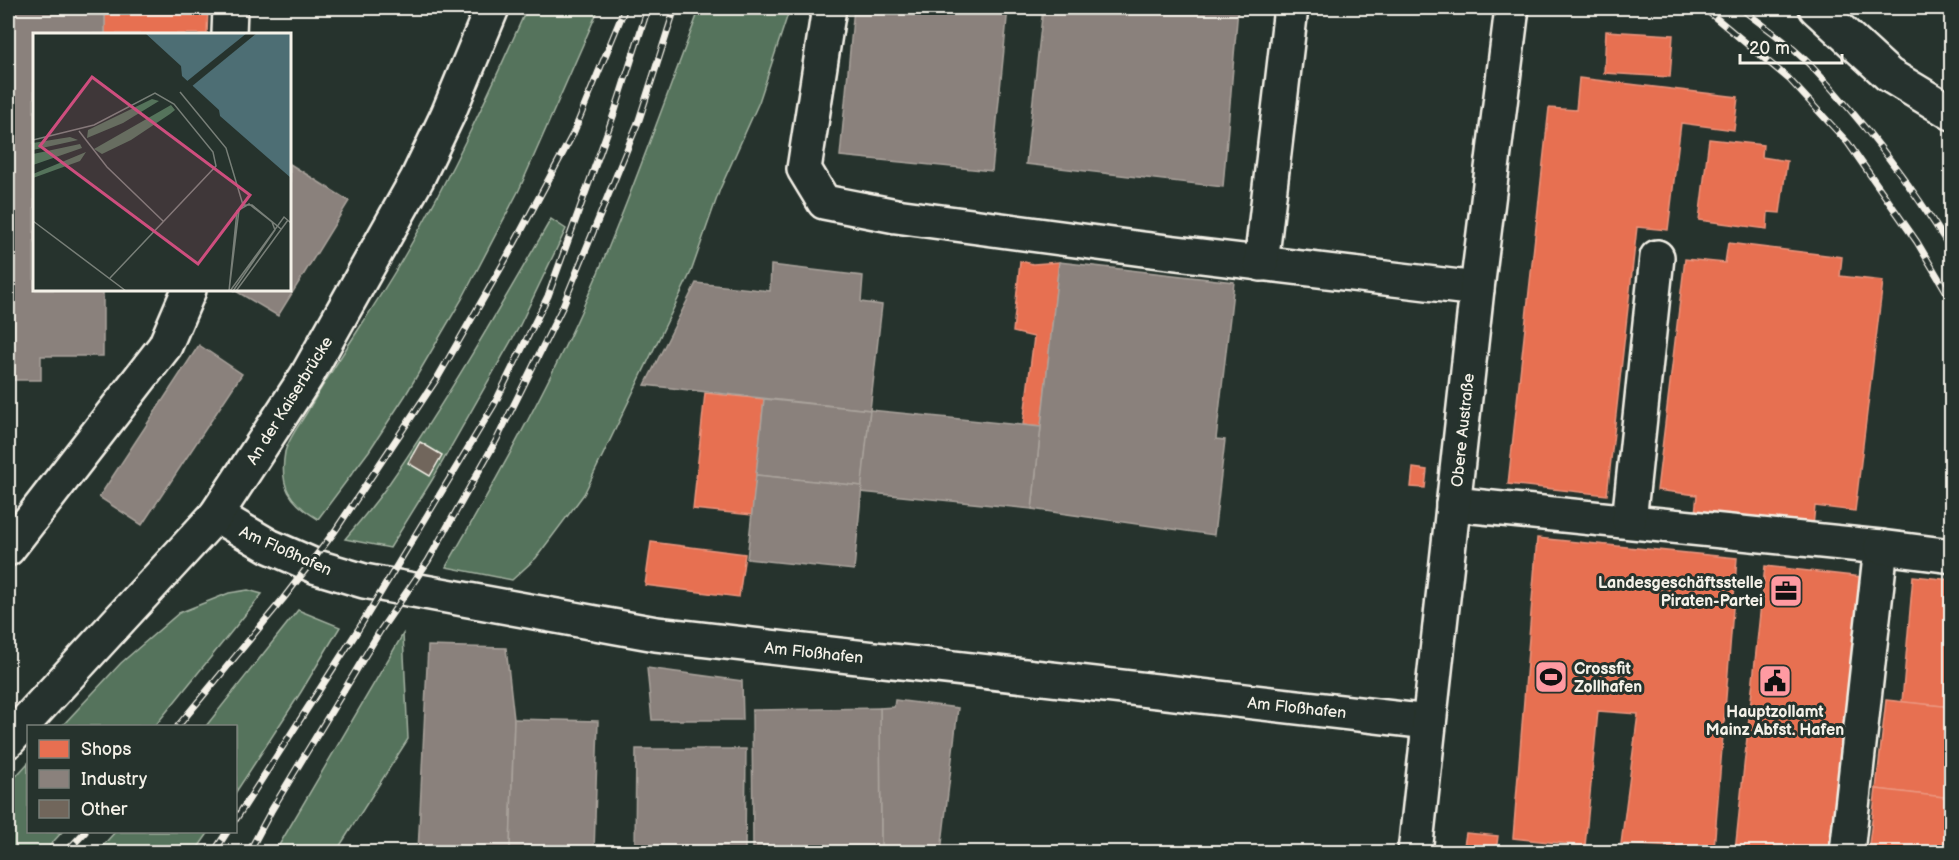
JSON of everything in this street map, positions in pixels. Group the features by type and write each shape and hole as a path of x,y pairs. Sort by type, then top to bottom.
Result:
{"street":[{"path":"229,33 230,8"},
{"name":"An der Kaiserbrücke","path":"8,741 216,515 306,377 417,179 448,114 492,8"},
{"path":"829,8 804,169 824,202 896,216 1261,264 1477,289"},
{"path":"1261,264 1291,8"},
{"name":"Obere Austraße","path":"1415,852 1477,289 1512,8"},
{"path":"1816,8 1889,75 1952,113"},
{"path":"1629,521 1657,257"},
{"path":"8,549 165,346 189,291"},
{"path":"1453,504 1952,556"},
{"name":"Am Floßhafen","path":"216,515 269,546 317,567 364,581 656,634 1429,722"},
{"path":"1847,852 1881,547"}],"green space":[{"path":"527,8 599,8 519,190 462,299 405,396 369,451 318,519 300,506 288,492 284,474 287,447 294,432 423,223 470,132"},
{"path":"700,8 790,8 759,102 720,189 691,272 584,494 536,558 512,580 446,567 518,438 584,305 630,195"},
{"path":"551,219 566,229 519,327 432,480 390,548 345,539 383,492 410,453 472,354"},
{"path":"248,590 262,594 156,725 63,725 121,663 179,613 229,593"},
{"path":"298,610 340,627 237,790 237,725 207,725"},
{"path":"403,634 408,739 336,852 275,852"},
{"path":"27,764 27,833 61,833 44,852 8,852 8,785"},
{"path":"114,833 208,833 195,852 97,852"}],"building: Shops":[{"path":"105,8 208,8 207,33 105,33"},
{"path":"1606,31 1673,35 1670,77 1604,73"},
{"path":"1579,78 1738,97 1734,130 1681,123 1668,230 1637,227 1607,495 1508,484 1549,108 1576,110"},
{"path":"1709,139 1763,145 1762,157 1787,161 1780,213 1768,212 1767,229 1699,220"},
{"path":"1728,243 1842,257 1840,276 1883,281 1855,511 1815,506 1813,527 1695,513 1697,495 1657,490 1685,259 1725,263"},
{"path":"1020,261 1033,264 1059,262 1041,427 1023,425 1034,337 1013,332"},
{"path":"705,393 764,399 752,515 693,509"},
{"path":"1413,468 1427,470 1425,488 1411,487"},
{"path":"1537,538 1737,558 1714,849 1621,844 1638,714 1598,711 1585,846 1513,838"},
{"path":"651,542 745,554 739,597 645,585"},
{"path":"1765,566 1862,577 1833,852 1735,852"},
{"path":"1913,576 1952,580 1952,707 1902,702"},
{"path":"1886,700 1952,707 1952,798 1876,789"},
{"path":"1876,789 1952,798 1952,852 1868,852"},
{"path":"1466,833 1498,836 1496,852 1463,852"}],"building: Industry":[{"path":"8,8 11,8 8,380"},
{"path":"11,8 105,8 105,33 33,33 33,291 103,291 103,356 41,356 41,380 8,380"},
{"path":"854,8 1008,8 992,171 840,156"},
{"path":"1043,8 1238,8 1223,187 1026,164"},
{"path":"291,165 349,201 278,316 236,291 291,291"},
{"path":"1059,262 1234,282 1216,439 1225,440 1214,535 1032,509"},
{"path":"771,265 863,276 861,302 882,305 870,410 645,385 696,283 770,291"},
{"path":"199,345 242,374 142,525 99,497"},
{"path":"764,399 870,410 862,486 756,475"},
{"path":"870,410 1041,427 1032,509 861,492"},
{"path":"756,475 862,486 854,570 747,559"},
{"path":"428,646 506,648 514,719 510,851 563,852 418,852"},
{"path":"647,668 742,681 743,720 652,720"},
{"path":"895,700 958,708 941,852 881,852 880,708 894,707"},
{"path":"880,708 881,852 753,852 752,710"},
{"path":"514,719 598,721 594,852 510,851"},
{"path":"636,749 746,749 745,852 635,852"}],"building: Other":[{"path":"420,442 442,455 430,476 408,463"}],"railway":[{"path":"179,725 283,599 335,531 438,377 506,259 573,134 625,8"},
{"path":"237,817 358,630 494,405 548,296 615,111 648,8"},
{"path":"249,852 271,811 380,631 428,561 497,439 562,308 639,120 675,8"},
{"path":"1704,8 1789,79 1848,143 1917,242 1952,301"},
{"path":"1741,8 1786,43 1831,87 1904,179 1952,251"},
{"path":"66,852 84,833"},
{"path":"214,852 226,833"}],"place":[{"name":"Landesgeschäftsstelle Piraten-Partei","path":"1786,591"},
{"name":"Crossfit Zollhafen","path":"1551,677"},
{"name":"Hauptzollamt Mainz Abfst. Hafen","path":"1775,681"}]}
